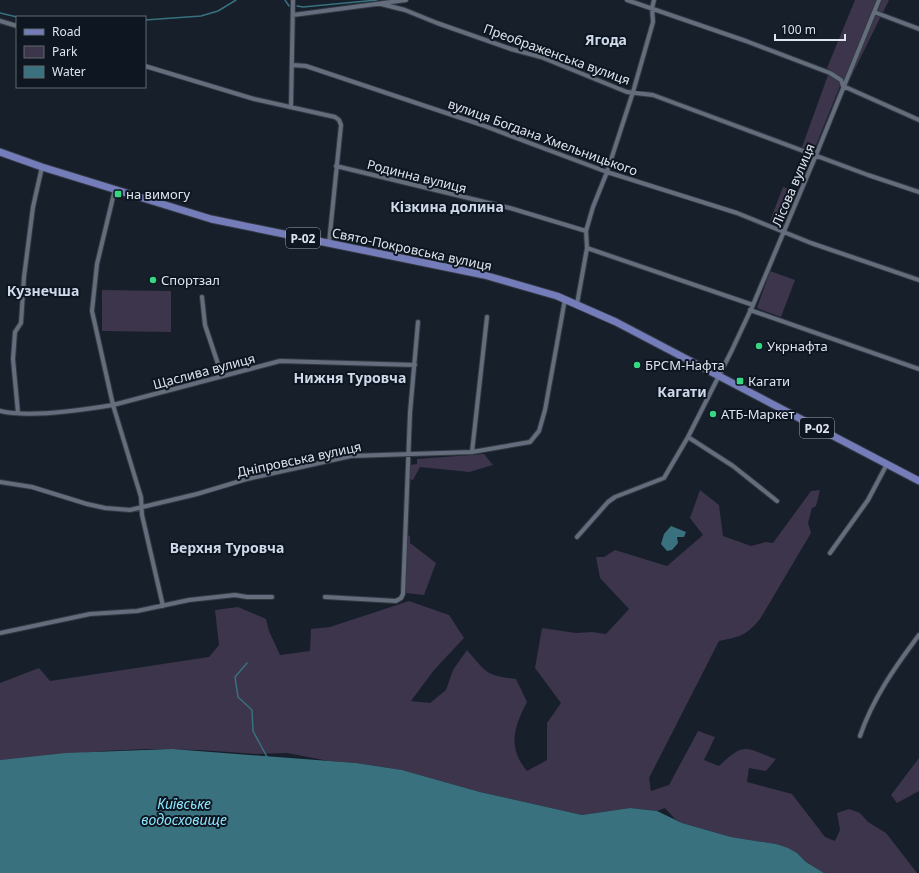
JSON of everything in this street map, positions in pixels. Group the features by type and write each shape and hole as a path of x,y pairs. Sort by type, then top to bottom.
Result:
{"main road":[{"name":"Свято-Покровська вулиця","path":"0,152 42,167 211,219 484,275 564,299 616,322 717,374"},
{"name":"Р-02","path":"717,374 919,481"}],"street":[{"path":"291,107 293,65 293,0"},
{"path":"293,15 406,0"},
{"path":"627,0 830,73 841,80 844,86 919,120"},
{"path":"577,304 587,248 586,231 592,207 607,172 633,92 653,22 652,8 654,0"},
{"name":"Лісова вулиця","path":"577,537 608,502 615,497 664,478 688,437 717,374 732,350 753,305 879,0"},
{"name":"Преображенська вулиця","path":"381,4 405,10 511,49 541,57 627,92 653,95 919,192"},
{"path":"874,12 919,29"},
{"path":"0,21 16,26"},
{"name":"вулиця Богдана Хмельницького","path":"293,65 306,66 482,125 607,172 738,213 777,228 784,233 919,280"},
{"path":"146,66 254,100 334,117 339,120 341,125 329,243"},
{"name":"Родинна вулиця","path":"336,166 510,208 586,231"},
{"path":"18,413 14,359 15,332 21,323 24,278 33,207 42,167"},
{"path":"115,189 97,264 92,311 113,405 141,498 163,606"},
{"path":"587,248 753,305"},
{"path":"202,298 205,325 222,376"},
{"name":"Дніпровська вулиця","path":"0,482 32,487 105,508 130,510 197,494 247,479 351,456 472,452 530,442 539,431 545,410 564,299"},
{"path":"750,310 919,369"},
{"path":"472,452 487,317"},
{"path":"325,597 396,601 401,598 403,594 410,413 418,322"},
{"name":"Щаслива вулиця","path":"0,411 18,413 90,409 113,405 280,361 415,365"},
{"path":"688,437 734,466 777,501"},
{"path":"830,552 868,500 887,464"},
{"path":"0,633 90,614 137,611 190,600 235,595 247,597 272,597"},
{"path":"860,736 868,712 887,679 919,635"}],"green space":[{"path":"855,0 889,0 848,83 827,68"},
{"path":"828,75 838,81 840,86 814,150 802,147"},
{"path":"783,187 794,191 781,225 770,221"},
{"path":"770,271 795,280 781,317 757,308"},
{"path":"102,290 171,291 171,332 102,331"},
{"path":"484,454 493,465 469,472 420,467 413,480 409,479 410,465 417,464 417,459"},
{"path":"700,490 719,505 723,536 751,546 766,542 773,543 811,491 820,490 816,506 812,508 808,523 811,533 760,619 742,635 719,641 649,778 651,791 669,785 698,731 715,737 704,760 719,766 735,753 746,749 776,759 766,771 749,768 747,782 792,794 825,837 835,841 840,830 837,813 849,809 860,813 868,822 886,833 917,873 824,873 806,862 797,853 776,844 731,837 682,823 675,819 665,808 657,811 630,808 582,815 480,792 402,770 356,763 329,761 287,753 257,754 200,750 148,749 104,751 0,760 0,683 39,668 50,681 209,657 219,645 215,610 238,607 266,619 269,631 280,655 310,651 311,629 330,627 409,601 449,615 464,638 434,670 411,701 430,703 446,690 453,670 467,650 487,672 506,678 516,679 527,702 516,728 515,745 517,754 527,771 547,760 547,723 561,703 535,668 542,628 576,633 592,632 606,634 629,609 600,578 596,557 604,557 615,550 667,566 703,535 690,518"},
{"path":"407,535 410,536 410,543 436,563 424,595 405,593"},
{"path":"919,758 919,791 897,803 891,795"}],"water":[{"path":"671,526 686,532 684,537 677,537 678,543 672,550 667,551 661,544 664,534"},
{"name":"Київське водосховище","path":"172,749 356,763 402,770 480,792 582,815 630,808 657,811 682,823 731,837 776,844 788,848 797,853 806,862 824,873 0,873 0,760 66,753"}],"waterway":[{"path":"146,20 201,16 218,11 236,0"},
{"path":"285,0 289,6"},
{"path":"297,6 303,7 377,0"},
{"path":"0,13 16,17"},
{"path":"247,663 235,677 238,697 252,710 253,731 267,757"}],"place":[{"name":"на вимогу","path":"118,194"},
{"name":"Спортзал","path":"153,280"},
{"name":"Укрнафта","path":"759,346"},
{"name":"БРСМ-Нафта","path":"637,365"},
{"name":"Кагати","path":"740,381"},
{"name":"АТБ-Маркет","path":"713,414"}],"district":[{"name":"Ягода","path":"606,39"},
{"name":"Кізкина долина","path":"447,206"},
{"name":"Кузнечша","path":"43,290"},
{"name":"Нижня Туровча","path":"350,377"},
{"name":"Кагати","path":"682,391"},
{"name":"Верхня Туровча","path":"227,547"}]}
